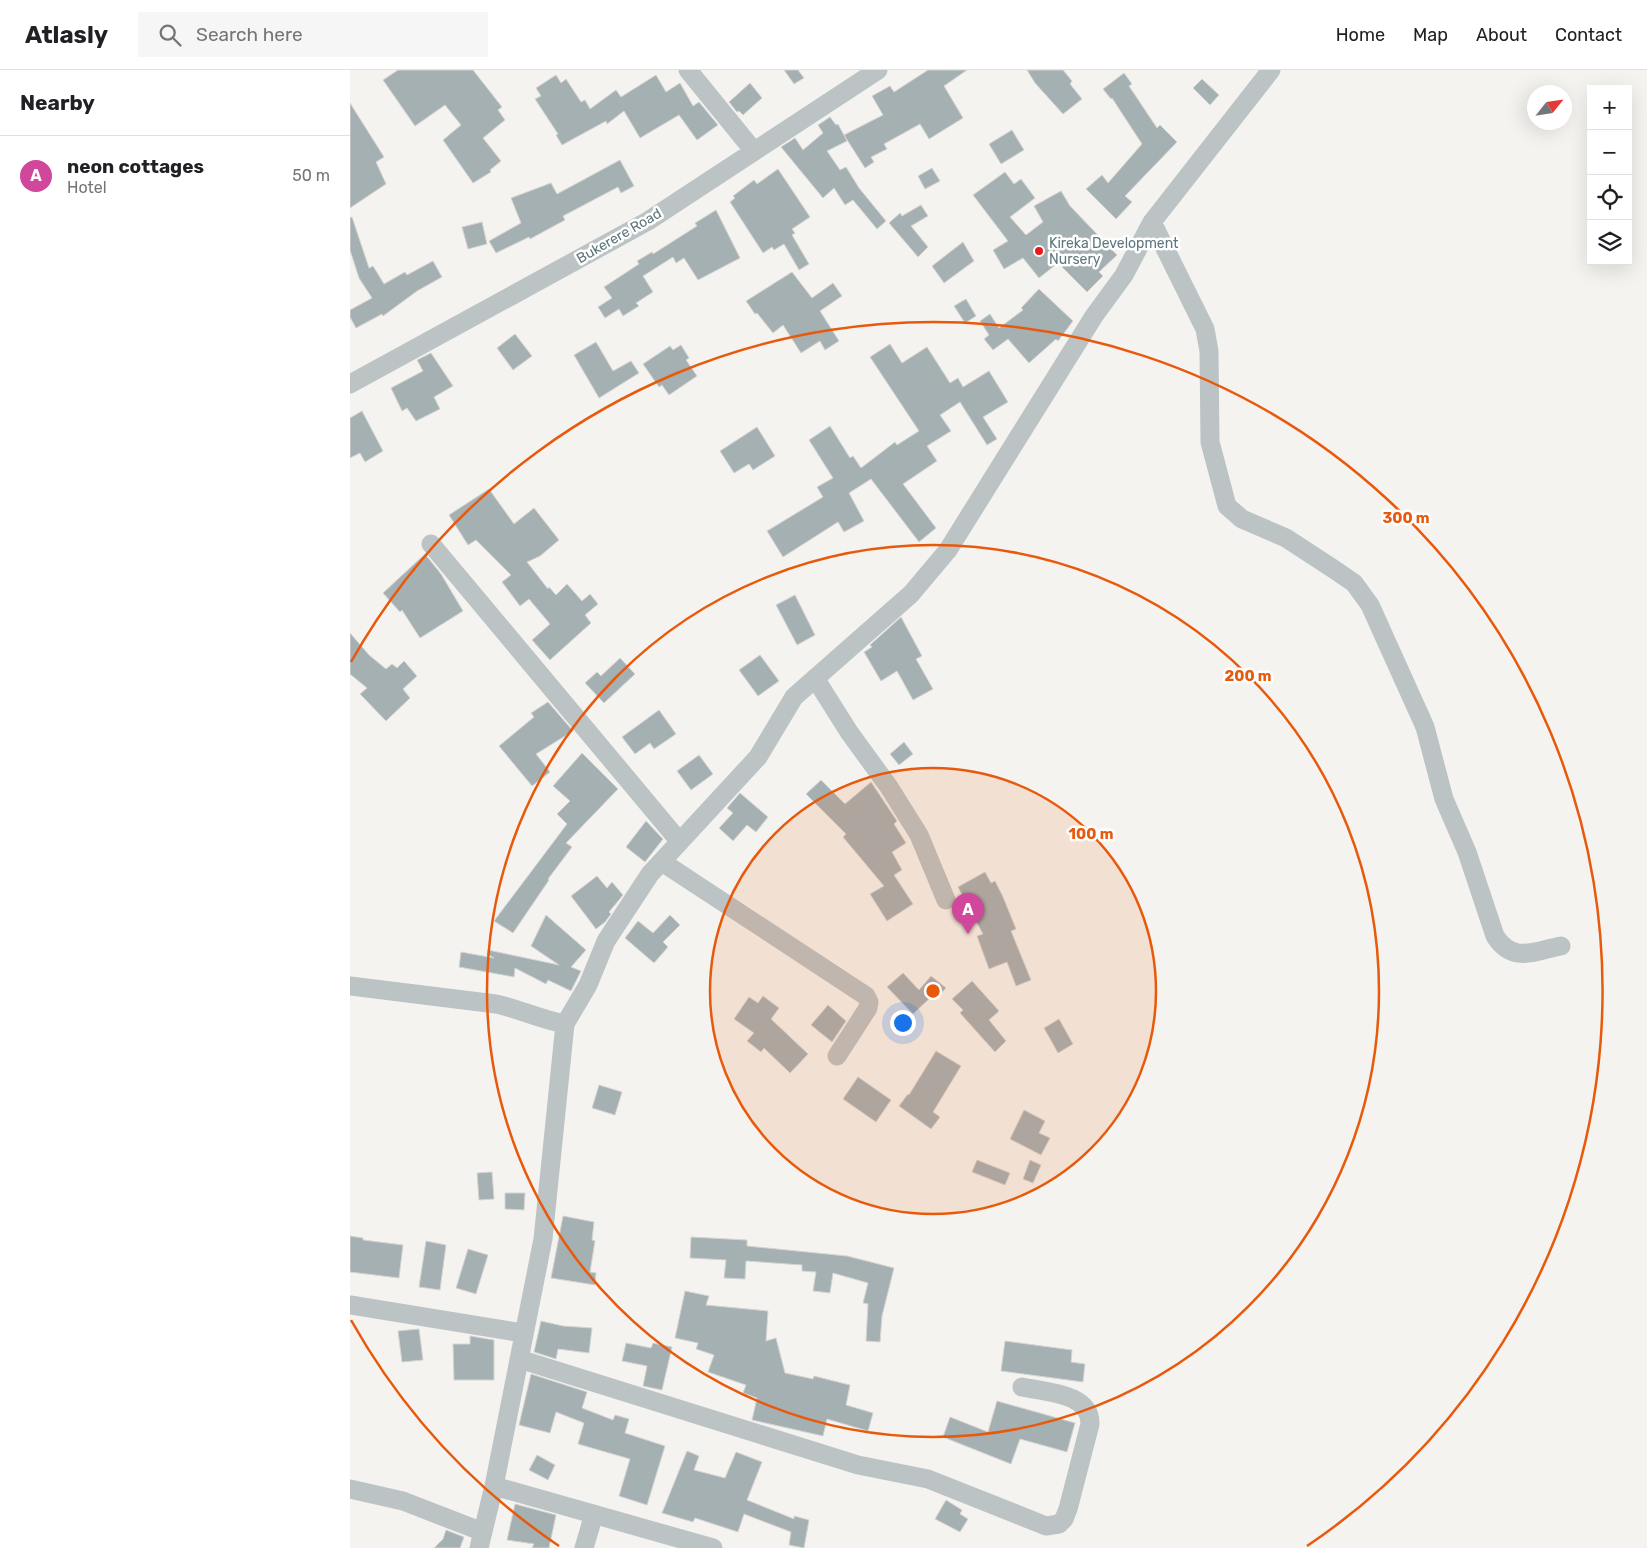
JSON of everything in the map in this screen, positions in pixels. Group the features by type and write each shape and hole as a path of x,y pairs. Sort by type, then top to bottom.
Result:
{"street":[{"path":"688,70 753,150"},
{"name":"Bukerere Road","path":"350,384 648,221 753,150 878,70"},
{"path":"350,1489 403,1501 481,1540 494,1486 543,1238 565,1024 588,986 606,941 629,904 662,862 758,757 794,698 911,594 948,550 1094,316 1124,275 1152,222 1271,70"},
{"path":"1152,222 1205,329 1209,351 1210,442 1227,506 1242,519 1286,538 1354,583 1370,605 1425,727 1444,799 1468,852 1495,936 1502,947 1517,955 1561,946"},
{"path":"431,544 680,842"},
{"path":"815,678 919,835 946,900"},
{"path":"662,862 866,996 869,1002 868,1008 837,1056"},
{"path":"350,986 496,1004 518,1008 543,1020 565,1024"},
{"path":"350,1305 523,1333"},
{"path":"519,1359 858,1465 928,1478 978,1497 1030,1521 1053,1526 1064,1519 1068,1509 1090,1416 1084,1404 1072,1398 1022,1387"},
{"path":"494,1486 713,1548"},
{"path":"584,1548 594,1514"}],"building":[{"path":"398,70 473,70 502,107 498,110 505,120 483,138 501,161 490,170 491,172 473,183 443,140 461,125 445,105 415,126 383,80"},
{"path":"784,70 798,70 804,78 794,84"},
{"path":"928,70 967,70 944,86 963,118 929,139 920,124 884,144 887,149 871,157 874,162 865,168 844,135 883,115 872,96 890,86 894,92"},
{"path":"1027,70 1063,70 1072,81 1070,84 1082,99 1063,114 1035,83"},
{"path":"1124,73 1132,84 1129,86 1157,128 1160,125 1177,142 1125,196 1132,202 1116,219 1086,189 1102,175 1108,183 1142,144 1112,98 1103,89"},
{"path":"556,75 561,83 566,79 581,102 585,100 590,109 616,90 621,97 656,75 666,92 680,83 693,106 699,102 718,125 697,140 679,115 640,138 624,111 607,124 606,121 562,145 556,135 558,134 535,99 541,96 536,88"},
{"path":"1202,79 1219,95 1210,105 1193,88"},
{"path":"750,83 762,98 743,115 739,111 737,112 729,102"},
{"path":"350,103 384,157 376,162 386,184 350,208"},
{"path":"830,117 836,125 838,124 847,141 827,151 840,170 846,167 859,188 886,221 877,229 853,200 845,205 834,188 823,198 781,147 795,138 803,150 823,133 818,125"},
{"path":"1012,130 1024,150 1001,164 989,144"},
{"path":"620,160 634,186 621,193 618,187 563,216 565,220 530,239 529,237 496,253 489,241 521,223 511,198 551,183 557,194"},
{"path":"932,168 940,181 925,189 918,176"},
{"path":"778,169 810,217 792,229 795,233 792,235 809,264 799,270 784,244 774,250 772,247 763,253 730,202 735,198 733,196 754,180 757,184"},
{"path":"1005,172 1014,184 1021,179 1035,198 1010,217 1026,235 1043,222 1034,206 1061,191 1070,206 1117,255 1099,272 1103,276 1087,292 1058,263 1039,278 1023,258 1004,269 993,250 1008,241 973,195"},
{"path":"921,205 928,216 911,226 928,247 918,257 889,223 900,213 902,216"},
{"path":"716,210 740,258 698,280 684,258 676,263 673,257 643,276 653,292 636,303 639,306 623,316 619,309 605,318 598,307 612,298 604,287 639,264 637,261 652,252 653,254 697,226 695,223"},
{"path":"352,217 369,268 373,266 384,284 405,272 407,275 433,261 442,277 417,291 383,316 382,314 356,328 350,317 350,310 372,298 359,278 350,250 350,218"},
{"path":"482,222 487,244 468,249 462,227"},
{"path":"963,242 974,261 944,283 932,266"},
{"path":"792,272 812,298 833,283 842,296 820,311 839,341 825,350 820,341 801,353 783,325 773,333 757,313 755,314 746,301"},
{"path":"1039,289 1073,321 1058,341 1056,339 1029,363 1008,339 993,350 984,339 989,335 980,321 990,314 999,328 1023,310 1021,308"},
{"path":"966,299 976,316 965,323 954,306"},
{"path":"515,334 532,356 513,370 497,348"},
{"path":"596,342 613,371 631,361 639,373 599,398 574,355"},
{"path":"890,344 902,363 927,347 950,383 958,378 963,387 989,371 1008,402 983,417 997,439 987,445 960,402 940,415 951,431 927,446 937,461 903,484 936,528 919,542 871,479 849,493 864,521 844,532 838,522 783,557 767,531 823,497 817,487 833,478 809,440 830,426 850,458 853,456 861,468 895,442 897,445 919,431 870,357"},
{"path":"681,345 689,358 686,360 697,376 669,395 662,385 659,387 643,364 670,346 673,350"},
{"path":"431,353 453,386 434,397 440,409 416,421 407,408 402,411 391,388 423,371 417,360"},
{"path":"362,411 383,451 365,462 360,453 350,458 350,418"},
{"path":"757,427 775,456 753,470 749,464 734,473 720,451"},
{"path":"489,489 514,524 534,508 559,540 540,556 527,562 548,589 549,587 556,595 567,584 582,601 590,594 598,604 585,615 591,623 550,660 532,640 550,624 529,599 520,606 502,582 511,575 476,540 468,545 449,515"},
{"path":"425,554 441,574 463,611 420,638 402,610 400,612 383,593"},
{"path":"795,595 815,635 797,645 776,605"},
{"path":"901,617 922,656 916,659 933,689 913,700 897,671 881,681 864,652 872,647 870,645"},
{"path":"350,633 369,655 386,669 392,664 397,668 404,661 417,676 403,689 410,698 386,721 360,694 367,688 350,674"},
{"path":"760,655 779,681 758,696 739,670"},
{"path":"620,658 635,674 604,703 585,683 597,672 601,676"},
{"path":"548,702 573,731 536,754 550,772 532,786 499,746 534,717 531,713"},
{"path":"659,710 676,734 654,749 650,743 635,754 622,737"},
{"path":"904,742 913,754 899,765 890,754"},
{"path":"582,753 618,789 566,843 572,847 548,879 513,933 494,921 567,824 557,814 570,801 553,786"},
{"path":"699,755 713,774 691,790 677,771"},
{"path":"821,780 845,804 871,782 897,821 894,824 906,843 892,852 902,870 894,875 913,904 887,921 870,894 884,886 843,837 846,834 806,794"},
{"path":"740,793 768,817 756,832 747,825 733,841 719,828 733,813 727,808"},
{"path":"646,821 663,839 645,862 626,847"},
{"path":"985,872 991,883 995,881 1003,897 1016,929 1011,931 1031,980 1016,986 1007,962 989,969 977,936 983,934 958,887"},
{"path":"597,876 607,888 612,882 623,895 609,912 611,914 605,922 596,929 571,896"},
{"path":"546,915 586,950 571,967 581,971 571,991 548,980 546,984 515,968 514,977 459,967 461,952 494,958 487,954 488,950 559,965 531,946"},
{"path":"670,915 680,925 663,942 668,947 654,963 625,938 638,921 653,933"},
{"path":"903,973 919,990 931,976 946,988 936,999 932,996 913,1014 887,987"},
{"path":"972,981 999,1011 989,1020 1006,1041 995,1052 960,1013 963,1010 952,999"},
{"path":"763,996 779,1008 771,1019 808,1054 790,1073 764,1048 761,1052 747,1041 754,1033 734,1019 749,997 758,1003"},
{"path":"828,1005 846,1021 832,1042 811,1025"},
{"path":"1059,1019 1073,1044 1058,1053 1044,1028"},
{"path":"936,1051 961,1066 933,1112 940,1117 931,1129 899,1106 909,1095"},
{"path":"858,1077 891,1100 876,1122 843,1099"},
{"path":"599,1085 622,1092 615,1115 592,1108"},
{"path":"1024,1110 1045,1121 1039,1133 1050,1138 1041,1155 1010,1139"},
{"path":"977,1160 1010,1173 1005,1185 972,1172"},
{"path":"1030,1160 1041,1165 1033,1183 1023,1179"},
{"path":"492,1172 494,1199 479,1200 477,1173"},
{"path":"505,1193 525,1193 524,1210 505,1209"},
{"path":"563,1216 594,1222 592,1240 595,1241 590,1272 596,1273 595,1285 551,1278"},
{"path":"350,1236 363,1238 363,1240 403,1245 399,1278 350,1272"},
{"path":"691,1237 747,1240 747,1246 847,1256 894,1268 882,1316 880,1342 866,1341 868,1304 863,1303 868,1283 833,1273 830,1293 813,1291 816,1272 802,1271 802,1265 746,1261 745,1279 724,1278 726,1260 690,1258"},
{"path":"426,1241 446,1245 440,1290 419,1287"},
{"path":"468,1249 488,1255 476,1294 456,1288"},
{"path":"685,1291 709,1296 706,1305 768,1311 766,1341 776,1338 785,1373 813,1379 814,1376 850,1385 846,1405 873,1413 868,1431 827,1419 823,1436 752,1420 757,1398 743,1393 746,1385 708,1372 714,1355 696,1349 698,1343 675,1338"},
{"path":"541,1321 563,1326 592,1328 589,1353 558,1349 556,1359 534,1352"},
{"path":"419,1329 423,1360 402,1362 398,1331"},
{"path":"470,1336 494,1340 494,1380 454,1380 453,1344 470,1344"},
{"path":"1005,1341 1072,1350 1071,1362 1085,1364 1083,1382 1001,1371"},
{"path":"626,1343 651,1348 653,1343 672,1347 662,1390 643,1386 647,1366 622,1361"},
{"path":"531,1374 587,1392 582,1408 613,1420 615,1415 629,1419 625,1433 665,1446 647,1505 619,1496 630,1459 578,1444 584,1423 556,1412 550,1433 519,1425"},
{"path":"997,1401 1075,1423 1067,1452 1020,1439 1011,1464 943,1437 950,1417 988,1432"},
{"path":"687,1451 699,1456 694,1470 725,1478 736,1452 762,1462 747,1500 794,1519 794,1516 809,1520 804,1548 789,1545 791,1532 744,1514 738,1532 695,1518 693,1522 662,1513"},
{"path":"537,1455 555,1465 548,1480 529,1470"},
{"path":"946,1500 962,1510 960,1514 968,1519 960,1532 935,1519"},
{"path":"515,1504 556,1515 549,1548 532,1548 534,1544 507,1540"},
{"path":"446,1530 464,1537 460,1548 434,1548 443,1539"}],"place":[{"name":"Kireka Development Nursery","path":"1039,251"},
{"name":"neon cottages","path":"968,934"}]}
